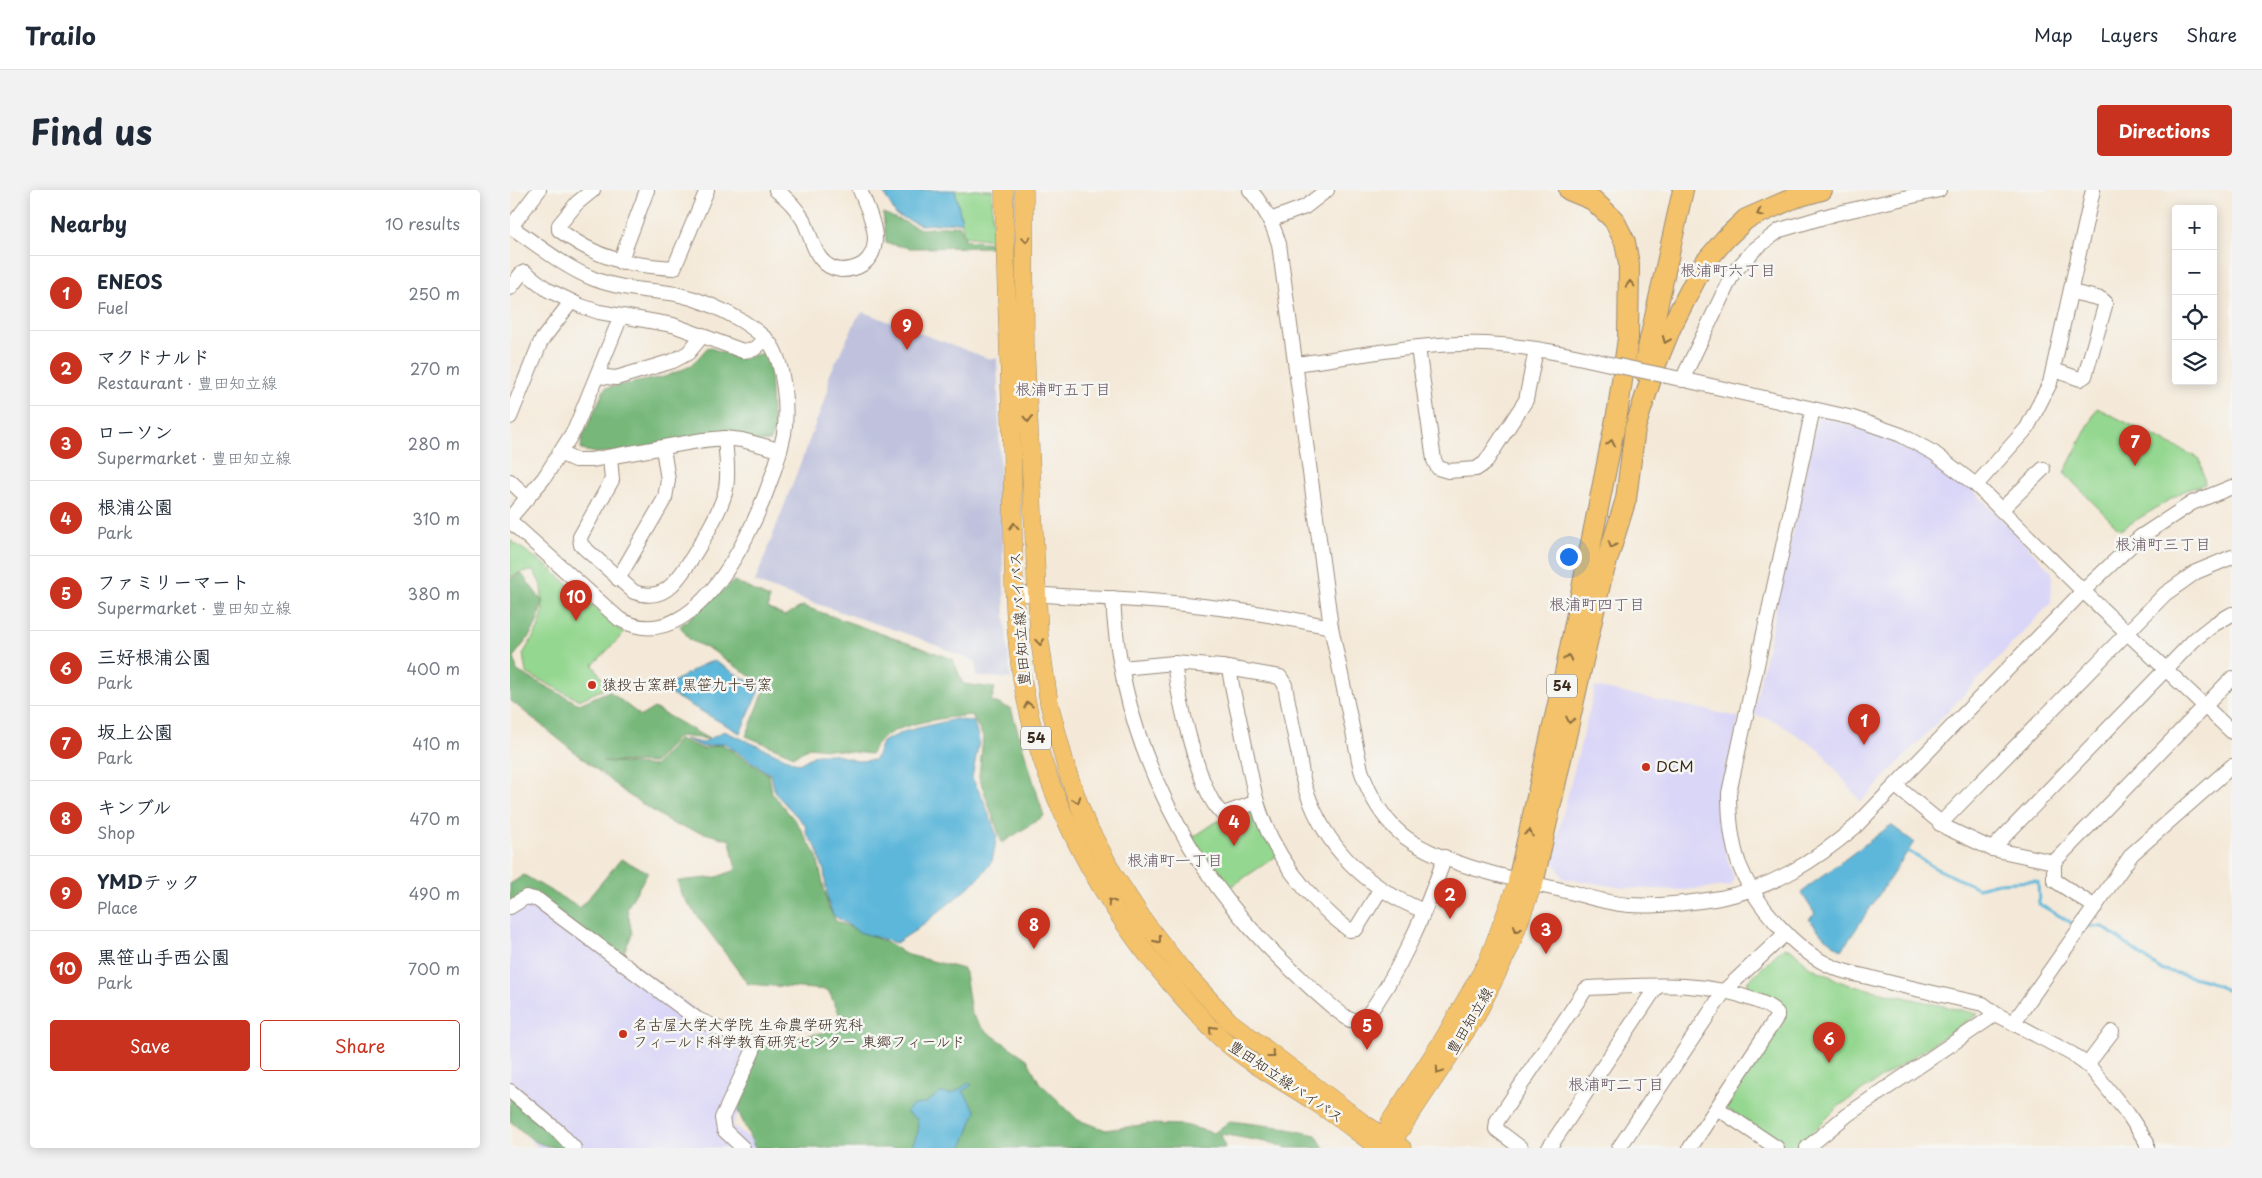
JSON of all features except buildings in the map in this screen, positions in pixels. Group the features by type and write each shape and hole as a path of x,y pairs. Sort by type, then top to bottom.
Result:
{"highway":[{"path":"1569,190 1593,200 1614,220 1625,242 1629,264 1630,301 1622,385"},
{"path":"1635,428 1668,334 1703,265 1725,239 1746,219 1794,198 1822,190"},
{"path":"1622,385 1678,194"},
{"path":"1635,428 1640,390 1678,194"},
{"name":"54","path":"1526,882 1622,385"},
{"name":"54","path":"1526,882 1600,580 1626,499 1635,428"}],"main road":[{"name":"豊田知立線バイパス","path":"1004,190 1015,594 1020,665 1032,726 1048,774 1069,826 1098,883 1128,930 1169,982 1221,1038 1268,1073 1387,1144"},
{"name":"豊田知立線バイパス","path":"1024,190 1025,346 1037,594 1042,657 1049,703 1067,771 1086,823 1114,875 1144,921 1176,963 1229,1021 1364,1123 1387,1144"},
{"name":"豊田知立線","path":"1387,1144 1476,1016 1510,947 1526,882"}],"street":[{"path":"538,190 511,227 567,265 603,282 678,295 707,304 736,318 766,339 778,356 785,417 784,434 760,507 737,553 719,581 700,604 664,625 650,628 636,626 615,616 510,519 544,478 580,419 621,316"},
{"path":"593,190 577,203 558,227 559,230 580,245 620,262 674,268 707,190"},
{"path":"620,262 647,190"},
{"path":"776,190 791,203 803,219 820,258 832,267 842,270 855,268 865,262 870,257 874,245 875,234 872,222 860,190"},
{"path":"1250,190 1260,202 1270,220 1279,244 1331,627 1366,786 1378,808 1400,833 1409,840 1445,857 1526,882 1628,905 1677,904 1720,898 1752,890 1819,856 1855,827 2083,591 2140,537 2192,503 2232,487"},
{"path":"1270,220 1305,208 1327,190"},
{"path":"1682,380 1733,273 1755,248 1780,230 1834,214 1939,190"},
{"path":"1976,485 2027,428 2050,383 2072,292 2093,190"},
{"path":"567,265 580,245"},
{"path":"510,288 522,273 525,272 548,290 571,302 593,310 673,325 743,351 754,349 766,339"},
{"path":"2054,370 2080,379 2085,376 2105,306 2105,302 2101,299 2072,292"},
{"path":"510,416 541,341 571,302"},
{"path":"597,376 616,378 672,361 688,353 703,335"},
{"path":"1296,364 1418,348 1476,344 1536,349 1853,418 1901,435 1934,453 1976,485 2083,591 2232,732"},
{"path":"1418,348 1434,460 1438,468 1448,471 1476,469 1491,455 1526,400 1536,349"},
{"path":"1813,409 1729,793 1732,840 1739,865 1752,890 1786,932 1812,955 1837,969 1983,1004 1996,1014 2072,1054 2087,1065 2128,1114 2147,1143 2147,1148"},
{"path":"559,454 584,461 725,438 742,440 779,450"},
{"path":"610,457 612,480 580,541 581,545 634,592 647,595 666,589 677,578 718,510 727,484 725,438"},
{"path":"618,579 665,498 668,480 663,448"},
{"path":"2000,510 2043,469"},
{"path":"510,481 528,498"},
{"path":"1940,824 2165,594 2185,578 2208,566 2232,557"},
{"path":"1015,594 1113,598 1236,610 1331,627"},
{"path":"1113,598 1122,668 1135,724 1155,779 1196,858 1245,923 1281,960 1344,1016 1354,1021 1364,1020 1392,976 1424,911 1445,857"},
{"path":"1992,849 2194,640 2213,625 2232,614"},
{"path":"1122,668 1174,663 1229,668 1276,675 1282,679 1305,789 1321,824 1345,858 1380,890 1424,911"},
{"path":"1174,663 1189,738 1214,804 1223,814 1257,802"},
{"path":"1229,668 1233,696 1257,802 1276,846 1298,881 1320,905 1349,930 1356,929 1380,890"},
{"path":"2095,907 2054,880 2054,862 2232,678"},
{"path":"2014,1022 2132,854 2232,766"},
{"path":"1896,786 1940,824 1992,849 2054,862"},
{"path":"510,907 526,898 542,902 697,1019 750,1042 753,1051 722,1118 724,1130 742,1148"},
{"path":"1619,1148 1725,990 1786,932"},
{"path":"1549,1148 1657,986"},
{"path":"1521,1148 1496,1129 1497,1121 1582,992 1588,988 1705,986 1725,990 1769,1007 1774,1010 1777,1017 1690,1148"},
{"path":"1808,1148 1847,1115 1996,1014"},
{"path":"2087,1065 2112,1032"},
{"path":"510,1091 559,1132 574,1148"},
{"path":"1717,1108 1777,1148"}],"shaded area":[{"path":"863,312 990,359 997,358 1005,617 1011,679 976,676 976,662 916,637 755,582 828,391 829,376 857,318"},
{"path":"1818,415 1894,438 1929,456 1972,489 2052,572 2051,603 1861,802 1819,749 1775,721 1753,714"},
{"path":"1595,687 1739,717 1723,795 1726,854 1734,878 1731,886 1683,890 1624,888 1563,878 1552,858"},
{"name":"名古屋大学大学院 生命農学研究科 フィールド科学教育研究センター 東郷フィールド","path":"540,892 701,1014 771,1053 732,1125 762,1148 538,1148 510,1117 510,898"}],"green space":[{"path":"955,190 992,190 993,240 964,236"},
{"path":"883,213 921,229 959,225 966,240 992,243 991,247 910,248 886,243"},
{"path":"708,347 741,359 763,353 770,369 772,414 775,427 770,441 597,453 581,450 582,438 605,388 664,377 691,366"},
{"path":"2097,408 2200,459 2205,484 2184,491 2120,530 2064,473"},
{"path":"510,540 547,566 624,633 593,665 608,687 579,700 526,673 523,654 538,629 543,613 541,585 534,571 521,572 510,577"},
{"path":"521,573 542,601 536,625 514,656 517,671 579,704 609,691 641,716 654,708 709,739 679,736 654,763 603,761 654,766 679,739 703,749 722,744 769,775 772,793 797,823 817,857 828,906 836,921 890,944 905,954 963,969 971,1013 983,1029 1027,1059 1039,1082 1078,1120 1106,1130 1148,1124 1184,1125 1214,1133 1230,1121 1279,1127 1316,1135 1324,1148 1287,1148 1272,1143 1221,1134 1225,1148 755,1148 738,1111 759,1045 846,1028 828,990 748,984 681,894 678,881 717,877 736,870 730,840 675,825 627,794 510,700 510,579"},
{"path":"734,581 769,598 768,608 784,616 803,606 953,659 963,684 995,688 991,701 1011,709 1044,816 1002,843 979,777 983,737 972,715 930,720 900,729 887,735 877,744 871,754 809,747 794,756 746,736 766,687 713,651 690,640 680,626"},
{"path":"1256,811 1278,855 1226,890 1192,838 1216,822"},
{"path":"621,859 648,872 627,908 632,934 621,959 535,896 510,903 510,884 524,875 580,908"},
{"path":"1784,947 1791,949 1810,967 1846,984 1978,1014 1839,1106 1797,1148 1790,1148 1724,1107 1783,1021 1782,1004 1747,989 1747,982"},
{"path":"510,1094 575,1148 546,1146 533,1140 519,1129 510,1121"}],"water":[{"path":"882,190 955,190 962,222 921,225 896,215"},
{"path":"714,661 760,688 740,733 667,692 673,682 704,664"},
{"path":"956,719 974,722 979,741 972,778 984,801 997,836 992,861 980,877 962,893 916,930 896,943 859,932 833,915 828,902 824,871 816,847 807,835 805,825 775,793 771,775 724,743 703,747 684,739 702,743 724,731 799,764 817,754 834,754 857,761 875,760 882,742 906,731"},
{"path":"1891,825 1914,842 1842,950 1824,937 1809,919 1815,914 1801,892"},
{"path":"969,1083 972,1085 963,1091 976,1111 962,1148 911,1148 918,1132 917,1119 906,1113 911,1106 926,1103 940,1093 952,1094"}],"waterway":[{"path":"1905,849 1935,868 1978,888 1998,883 2038,882 2039,904 2077,926"},
{"path":"2085,926 2103,927 2160,969 2208,981 2232,993"}],"place":[{"name":"YMDテック","path":"907,350"},
{"name":"坂上公園","path":"2135,466"},
{"name":"黒笹山手西公園","path":"576,621"},
{"name":"猿投古窯群 黒笹九十号窯","path":"592,685"},
{"name":"ENEOS","path":"1864,745"},
{"name":"DCM","path":"1646,767"},
{"name":"根浦公園","path":"1234,846"},
{"name":"マクドナルド","path":"1450,919"},
{"name":"キンブル","path":"1034,949"},
{"name":"ローソン","path":"1546,954"},
{"name":"名古屋大学大学院 生命農学研究科 フィールド科学教育研究センター 東郷フィールド","path":"623,1034"},
{"name":"ファミリーマート","path":"1367,1050"},
{"name":"三好根浦公園","path":"1829,1063"}],"district":[{"name":"根浦町六丁目","path":"1728,270"},
{"name":"根浦町五丁目","path":"1063,389"},
{"name":"根浦町三丁目","path":"2163,544"},
{"name":"根浦町四丁目","path":"1597,604"},
{"name":"根浦町一丁目","path":"1175,860"},
{"name":"根浦町二丁目","path":"1616,1084"}]}
